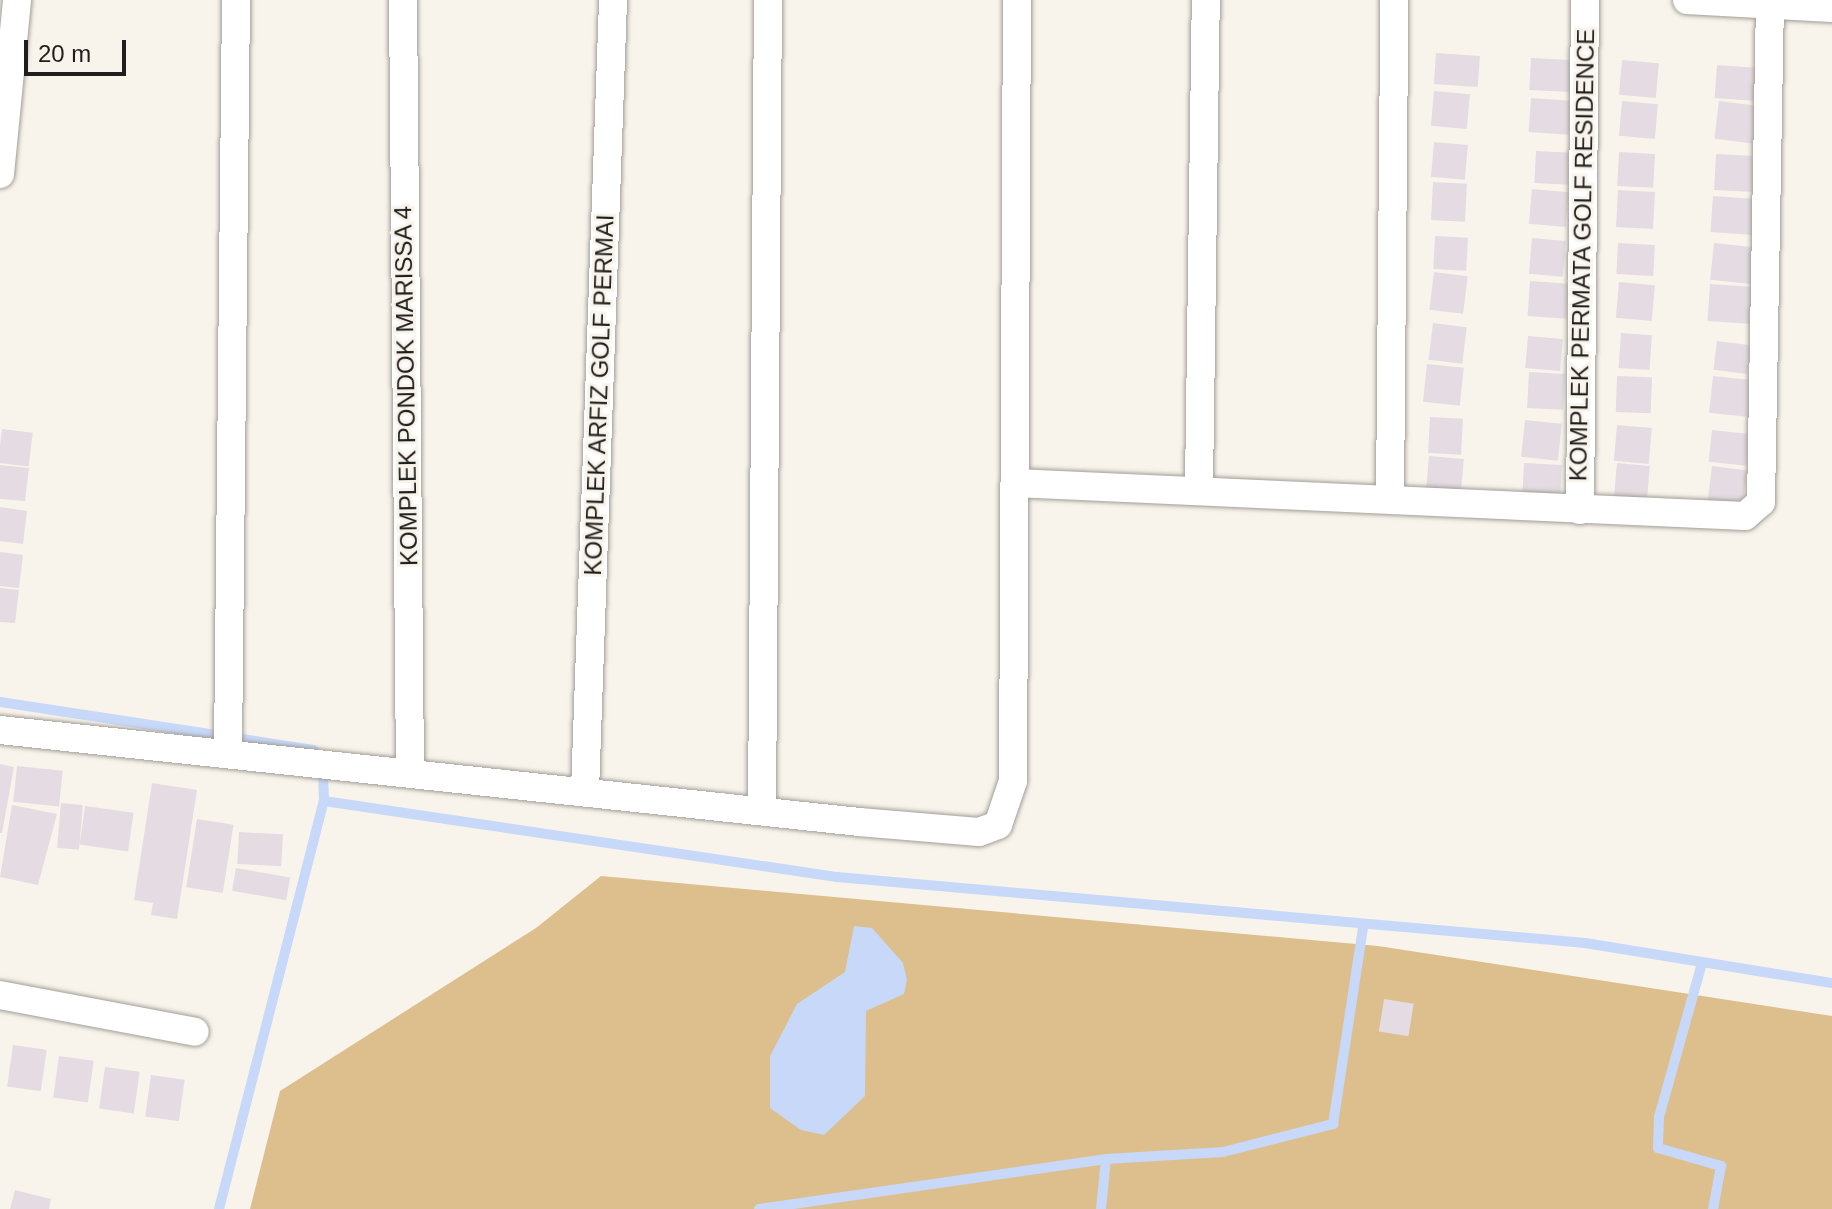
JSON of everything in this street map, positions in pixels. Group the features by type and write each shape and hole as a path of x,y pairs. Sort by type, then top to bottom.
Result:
{"street":[{"path":"0,174 17,0"},
{"path":"228,751 236,0"},
{"name":"KOMPLEK PONDOK MARISSA 4","path":"403,0 410,771"},
{"name":"KOMPLEK ARFIZ GOLF PERMAI","path":"585,791 613,0"},
{"path":"762,811 768,0"},
{"path":"0,730 228,751 979,832 1005,819 1013,781 1017,0"},
{"path":"1199,486 1206,0"},
{"path":"1390,499 1394,0"},
{"name":"KOMPLEK PERMATA GOLF RESIDENCE","path":"1580,510 1585,0"},
{"path":"1687,0 1770,2 1832,8"},
{"path":"1015,483 1199,486 1580,510 1745,516 1761,502 1770,2"},
{"path":"0,995 195,1032"}],"shaded area":[{"path":"601,876 1378,946 1832,1016 1832,1209 250,1209 280,1091 536,928"}],"water":[{"path":"854,926 872,928 903,963 907,980 904,994 866,1011 865,1096 824,1135 801,1130 770,1108 770,1056 797,1004 845,972"}],"building":[{"path":"1436,53 1480,56 1478,87 1434,84"},
{"path":"1531,58 1571,60 1569,92 1529,90"},
{"path":"1622,60 1659,63 1656,98 1619,95"},
{"path":"1717,65 1756,68 1754,101 1715,98"},
{"path":"1434,91 1470,94 1467,129 1431,126"},
{"path":"1531,98 1571,101 1569,135 1529,132"},
{"path":"1622,101 1658,104 1655,139 1619,136"},
{"path":"1719,101 1758,106 1753,143 1714,139"},
{"path":"1434,142 1468,145 1465,180 1431,177"},
{"path":"1536,151 1571,153 1569,185 1534,183"},
{"path":"1619,152 1655,154 1653,188 1617,186"},
{"path":"1716,154 1755,156 1753,192 1714,190"},
{"path":"1433,182 1467,184 1465,222 1431,220"},
{"path":"1532,189 1569,192 1566,227 1529,224"},
{"path":"1618,190 1655,192 1653,229 1616,227"},
{"path":"1713,196 1756,199 1753,235 1710,232"},
{"path":"1435,236 1468,238 1466,271 1433,269"},
{"path":"1532,238 1566,241 1563,277 1529,274"},
{"path":"1618,243 1655,245 1653,276 1616,274"},
{"path":"1714,243 1755,247 1751,284 1710,280"},
{"path":"1434,272 1468,276 1463,314 1429,310"},
{"path":"1530,281 1569,284 1566,319 1528,316"},
{"path":"1619,282 1655,285 1652,321 1616,318"},
{"path":"1710,284 1754,287 1751,324 1707,321"},
{"path":"1433,323 1467,327 1462,364 1428,360"},
{"path":"1621,333 1652,335 1649,370 1619,368"},
{"path":"1528,336 1563,339 1560,371 1525,368"},
{"path":"1717,341 1751,345 1747,374 1713,370"},
{"path":"1427,364 1464,368 1460,406 1423,402"},
{"path":"1529,372 1565,374 1563,410 1527,408"},
{"path":"1617,376 1652,377 1651,413 1616,412"},
{"path":"1713,376 1753,380 1749,417 1709,413"},
{"path":"1430,417 1463,419 1461,455 1428,453"},
{"path":"1525,420 1562,424 1558,461 1521,457"},
{"path":"1617,425 1652,428 1649,464 1614,461"},
{"path":"2,429 33,433 29,467 0,463"},
{"path":"1712,430 1750,434 1746,466 1709,462"},
{"path":"1429,456 1464,459 1461,497 1426,494"},
{"path":"1524,463 1562,465 1560,502 1522,500"},
{"path":"1617,463 1650,466 1647,504 1614,501"},
{"path":"0,465 29,468 25,501 0,499"},
{"path":"1712,466 1747,470 1742,507 1707,503"},
{"path":"0,507 27,511 23,544 0,541"},
{"path":"0,552 23,555 19,588 0,586"},
{"path":"0,588 19,590 15,623 0,622"},
{"path":"0,764 14,767 2,833 0,833"},
{"path":"17,766 63,771 59,807 13,802"},
{"path":"152,783 197,790 177,919 151,915 153,903 134,900"},
{"path":"61,803 83,805 79,850 57,848"},
{"path":"12,805 57,814 38,885 0,877"},
{"path":"85,806 134,813 128,851 80,845"},
{"path":"197,819 234,825 223,893 186,887"},
{"path":"239,832 283,834 281,866 237,864"},
{"path":"236,868 290,878 286,900 232,891"},
{"path":"1384,999 1414,1004 1408,1036 1379,1032"},
{"path":"13,1045 47,1050 41,1091 7,1087"},
{"path":"59,1056 94,1061 88,1102 53,1098"},
{"path":"105,1067 140,1072 134,1113 99,1109"},
{"path":"151,1075 185,1080 179,1121 145,1117"},
{"path":"15,1190 51,1199 49,1209 10,1209"}],"waterway":[{"path":"0,702 314,750"},
{"path":"219,1209 324,801 323,767"},
{"path":"324,801 837,877 1585,943 1832,983"},
{"path":"759,1209 1106,1159 1223,1152 1333,1124 1363,927"},
{"path":"1702,963 1659,1117 1658,1148 1721,1166 1713,1209"},
{"path":"1101,1209 1106,1159"}]}
